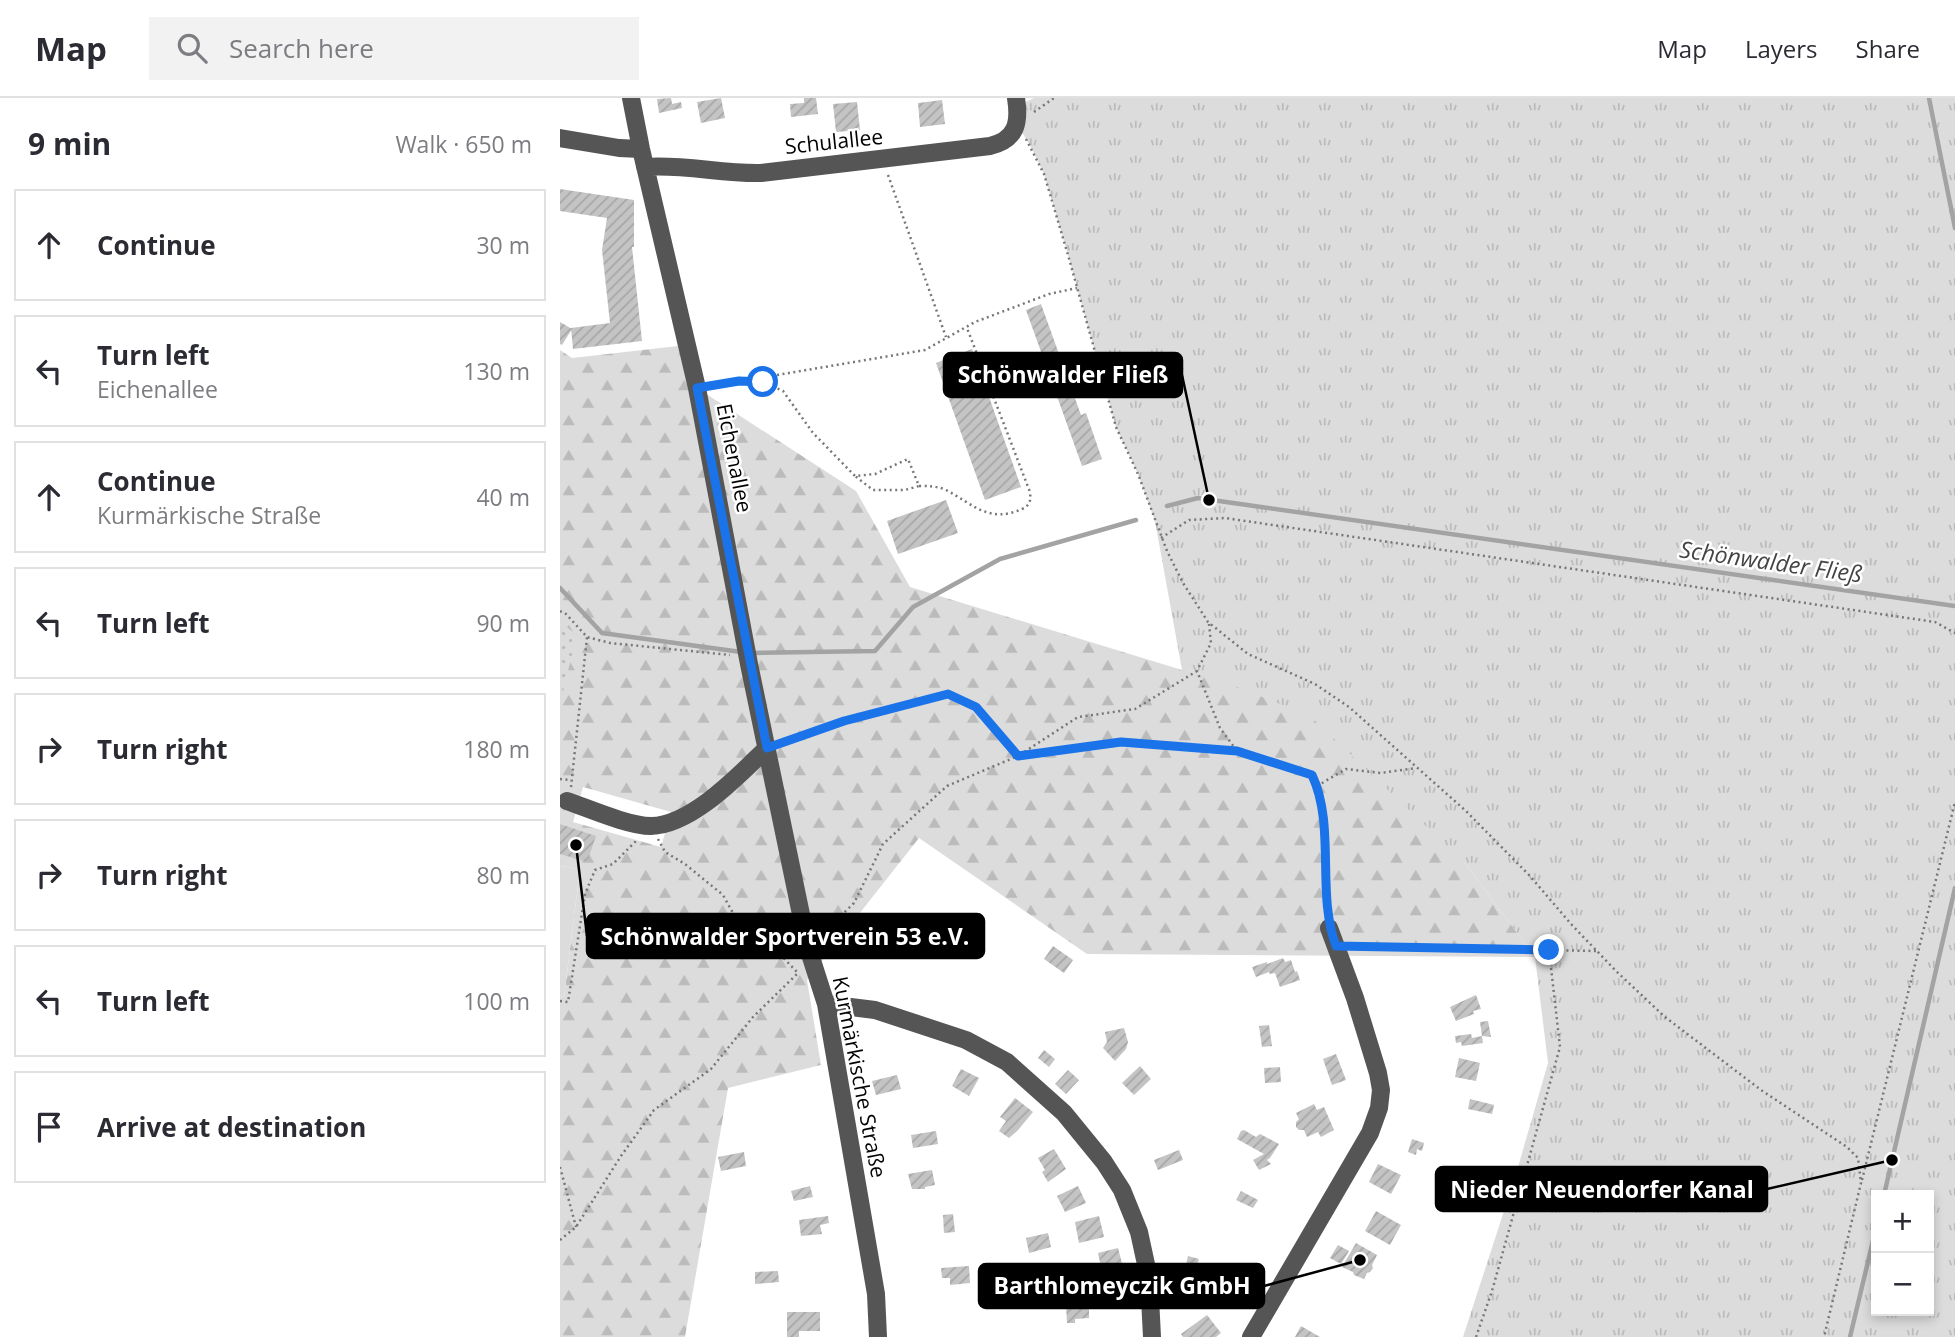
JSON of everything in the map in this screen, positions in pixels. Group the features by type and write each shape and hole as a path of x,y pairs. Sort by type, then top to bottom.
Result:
{"street":[{"name":"Eichenallee","path":"631,98 697,388 748,657"},
{"path":"1016,98 1017,124"},
{"name":"Schulallee","path":"560,138 619,148 643,158 690,167 761,173 990,146 1004,143 1017,124"},
{"name":"Kurmärkische Straße","path":"748,657 808,948 826,1004 876,1294 878,1337"},
{"path":"568,801 634,823 651,826 674,822 721,792 767,748"},
{"path":"1251,1337 1370,1133 1379,1108 1381,1090 1378,1073 1355,998 1329,928"},
{"path":"826,1004 875,1010 966,1040 1007,1062 1064,1113 1110,1171 1131,1211 1139,1232 1149,1278 1152,1337"}],"path":[{"path":"1054,98 1017,124 1044,174 1116,427 1138,474 1161,538 1183,583 1208,622 1248,654 1293,673 1349,707 1466,811 1530,876 1597,951 1665,1017 1761,1090 1847,1147 1858,1158 1861,1183"},
{"path":"882,159 947,338"},
{"path":"697,388 925,350 966,327 1009,308 1049,294 1077,288"},
{"path":"739,381 763,382 783,391 813,433 855,476 873,489 905,491 919,486 932,486 946,490 992,514 1013,513 1028,506 1031,500 1030,492 966,327"},
{"path":"855,476 876,474 908,459 919,486"},
{"path":"1161,538 1189,520 1225,518 1935,622 1955,632"},
{"path":"560,611 587,637 621,645 748,657"},
{"path":"808,948 854,903 883,844 947,786 1018,756 1077,717 1135,709 1197,671 1211,643 1208,622"},
{"path":"560,779 572,780 587,637"},
{"path":"1197,671 1220,728 1237,751"},
{"path":"767,748 844,721 948,694 976,707 1018,756"},
{"path":"1018,756 1121,742 1237,751 1312,775 1320,795 1329,928"},
{"path":"1317,786 1346,769 1381,773 1416,768"},
{"path":"1824,1337 1955,803"},
{"path":"560,1001 568,1002 585,894 595,870 613,864 651,826 665,852 685,863 723,895 734,915 765,939 798,973 753,1017 711,1069 654,1110 576,1227 560,1240"},
{"path":"1336,946 1597,951"},
{"path":"1476,1337 1492,1292 1560,1047 1549,950"},
{"path":"560,1167 576,1227"}],"green space":[{"path":"1034,98 1955,98 1955,1337 1463,1337 1516,1174 1548,1063 1535,957 1465,863 1197,671 1182,670 1155,521 1138,474 1116,427 1044,174 1017,124 1017,106"},
{"path":"687,345 697,388 856,491 910,587 1182,670 1197,671 1310,716 1465,863 1535,957 1087,954 919,838 807,980 821,1065 728,1088 685,1337 560,1337 560,996 564,997 580,869 560,866 560,350 572,358","holes":["583,787 671,812 661,847 573,822"]},
{"path":"560,622 577,635 560,703"},
{"path":"560,866 580,869 564,997 560,996"}],"building":[{"path":"671,98 672,104 681,102 682,108 659,113 657,99"},
{"path":"721,98 725,118 701,123 697,102"},
{"path":"804,98 816,98 818,114 791,117 790,104 804,103"},
{"path":"942,100 945,124 920,127 918,103"},
{"path":"857,102 860,130 836,132 833,104"},
{"path":"560,189 634,200 632,247 642,341 573,349 571,328 610,323 602,250 607,218 560,211"},
{"path":"1041,304 1081,415 1086,413 1102,459 1082,466 1026,310"},
{"path":"560,322 572,329 562,345 560,344"},
{"path":"972,349 1021,487 985,500 936,363"},
{"path":"946,500 958,533 898,554 887,521"},
{"path":"560,824 596,836 587,862 560,854"},
{"path":"1053,946 1073,960 1064,973 1044,959"},
{"path":"1283,958 1285,962 1291,960 1300,980 1280,987 1275,973 1269,972 1256,977 1252,967"},
{"path":"1476,995 1481,1009 1456,1021 1450,1007"},
{"path":"1488,1021 1491,1037 1482,1036 1480,1022"},
{"path":"1269,1025 1272,1046 1262,1047 1259,1026"},
{"path":"1124,1028 1128,1042 1126,1049 1115,1061 1103,1048 1107,1042 1105,1032"},
{"path":"1471,1034 1472,1038 1482,1036 1483,1043 1462,1046 1461,1042 1456,1043 1455,1036"},
{"path":"1044,1050 1055,1059 1049,1067 1038,1058"},
{"path":"1336,1054 1346,1080 1332,1085 1323,1059"},
{"path":"1459,1058 1480,1063 1476,1081 1455,1077"},
{"path":"1140,1066 1151,1079 1134,1095 1122,1083"},
{"path":"1280,1067 1281,1082 1265,1083 1264,1068"},
{"path":"961,1069 979,1078 969,1096 952,1086"},
{"path":"1068,1070 1079,1080 1066,1094 1055,1084"},
{"path":"897,1075 901,1089 876,1095 872,1081"},
{"path":"1015,1098 1033,1112 1009,1138 999,1131 1006,1121 1000,1117"},
{"path":"1470,1099 1494,1105 1492,1114 1468,1109"},
{"path":"1314,1104 1317,1110 1324,1107 1334,1130 1321,1137 1318,1132 1307,1137 1304,1130 1296,1127 1299,1119 1296,1113"},
{"path":"1244,1130 1256,1137 1260,1134 1279,1144 1267,1160 1271,1164 1259,1170 1253,1160 1264,1154 1237,1139"},
{"path":"936,1131 938,1144 913,1148 911,1135"},
{"path":"1412,1139 1424,1143 1422,1151 1417,1149 1416,1155 1408,1152"},
{"path":"1054,1149 1066,1169 1048,1182 1038,1158"},
{"path":"1179,1150 1183,1160 1158,1170 1154,1160"},
{"path":"744,1152 746,1166 721,1171 718,1157"},
{"path":"1378,1164 1401,1175 1391,1194 1369,1182"},
{"path":"932,1170 935,1185 925,1189 912,1189 908,1174"},
{"path":"810,1186 813,1197 794,1201 791,1191"},
{"path":"1078,1186 1086,1203 1065,1212 1057,1196"},
{"path":"1241,1191 1258,1200 1253,1208 1236,1200"},
{"path":"1376,1211 1401,1225 1390,1245 1365,1231"},
{"path":"953,1214 955,1232 944,1233 943,1215"},
{"path":"828,1216 829,1223 820,1225 822,1234 801,1236 799,1220"},
{"path":"1099,1216 1104,1237 1079,1243 1075,1222"},
{"path":"1048,1233 1051,1247 1029,1253 1026,1238"},
{"path":"1356,1243 1377,1255 1373,1268 1364,1279 1342,1267"},
{"path":"1338,1245 1349,1251 1341,1264 1330,1258"},
{"path":"1118,1248 1124,1271 1103,1276 1098,1253"},
{"path":"1188,1256 1199,1259 1195,1272 1185,1269"},
{"path":"969,1266 970,1283 950,1285 950,1278 942,1278 941,1268"},
{"path":"778,1271 779,1282 755,1284 755,1272"},
{"path":"1089,1303 1089,1318 1075,1319 1075,1323 1067,1323 1066,1305"},
{"path":"787,1312 820,1312 820,1331 799,1331 799,1337 787,1337"},
{"path":"1207,1315 1221,1333 1216,1337 1183,1337 1181,1334"},
{"path":"1301,1326 1320,1337 1295,1337"}],"waterway":[{"path":"1929,98 1955,228"},
{"name":"Schönwalder Fließ","path":"1167,506 1198,498 1955,606"},
{"name":"Schönwalder Fließ","path":"753,653 875,651 913,607 1000,559 1136,520"},
{"name":"Schönwalder Fließ","path":"560,588 602,633 741,652"},
{"path":"1885,1190 1955,888"},
{"path":"1850,1337 1871,1249"}],"place":[{"name":"Schönwalder Fließ","path":"1209,500"},
{"name":"Schönwalder Sportverein 53 e.V.","path":"576,845"},
{"name":"Nieder Neuendorfer Kanal","path":"1892,1160"},
{"name":"Barthlomeyczik GmbH","path":"1360,1260"}],"route":[{"path":"763,382 739,381 697,388 767,748 844,721 948,694 976,707 1018,756 1121,742 1237,751 1312,775 1320,795 1329,928 1336,946 1549,950"}]}
